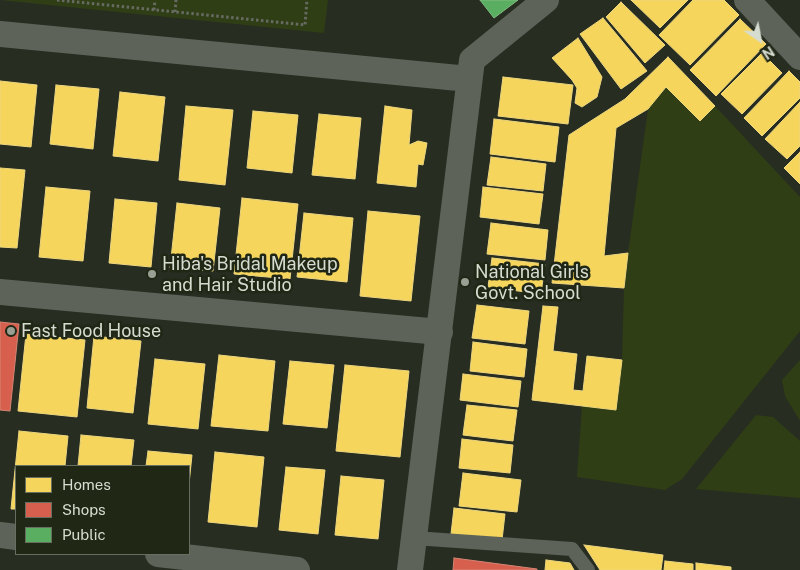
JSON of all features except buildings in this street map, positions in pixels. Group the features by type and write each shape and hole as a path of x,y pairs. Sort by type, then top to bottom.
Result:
{"street":[{"path":"410,570 472,60 546,0"},
{"path":"747,0 800,57"},
{"path":"0,34 469,79"},
{"path":"0,292 440,332"},
{"path":"0,535 15,537"},
{"path":"167,555 297,570"}],"lane":[{"path":"414,538 572,549 588,570"}],"path":[{"path":"57,0 305,25 308,0"},
{"path":"154,10 155,0"},
{"path":"175,12 176,0"}],"green space":[{"path":"0,0 328,0 324,33"},
{"path":"666,87 700,120 715,106 800,197 800,331 682,479 665,490 577,477 582,406 616,410 622,360 624,288 648,109"},
{"path":"800,360 800,421 785,396 782,380"},
{"path":"756,415 773,417 800,441 800,498 696,489"}],"place":[{"name":"Hiba's Bridal Makeup and Hair Studio","path":"152,274"},
{"name":"National Girls Govt. School","path":"465,282"},
{"name":"Fast Food House","path":"11,331"}]}
